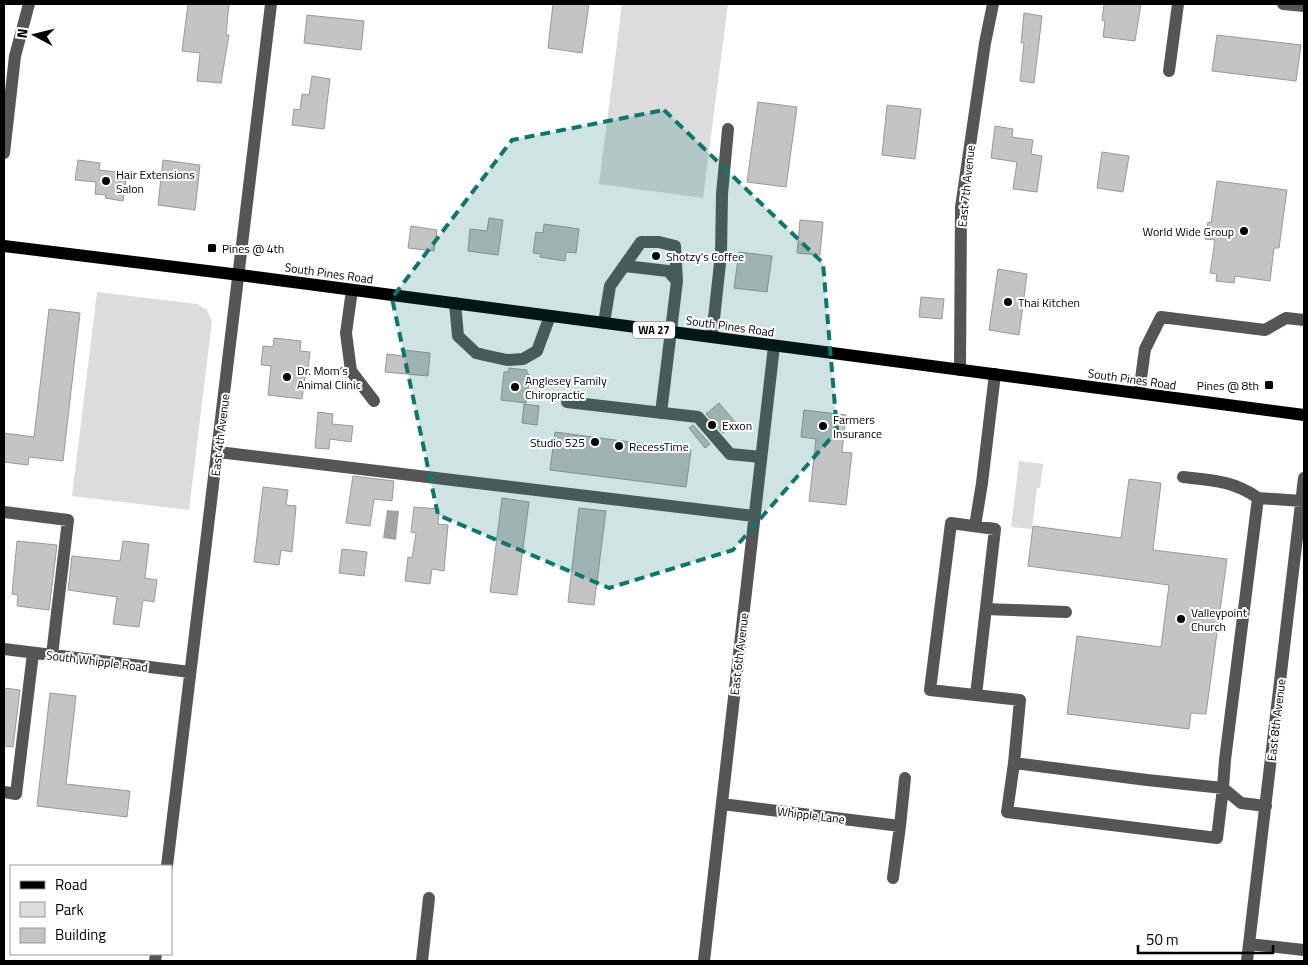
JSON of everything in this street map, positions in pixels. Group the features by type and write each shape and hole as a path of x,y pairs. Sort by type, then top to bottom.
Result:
{"main road":[{"name":"South Pines Road","path":"4,246 240,275 1304,415"}],"street":[{"path":"4,153 9,55 29,4"},
{"name":"East 4th Avenue","path":"167,865 272,4"},
{"name":"East 7th Avenue","path":"960,370 961,207 984,43 994,4"},
{"path":"1169,71 1178,4"},
{"path":"1283,4 1304,6"},
{"path":"712,338 722,254 722,194 728,129"},
{"path":"604,323 610,286 641,242 659,242 674,246 677,281 661,413"},
{"path":"625,266 668,271 677,281"},
{"path":"352,290 346,333 351,371 374,401"},
{"path":"455,303 458,336 476,353 506,360 523,359 537,351 550,316"},
{"path":"1139,393 1145,349 1161,317 1265,330 1286,318 1304,320"},
{"name":"East 6th Avenue","path":"704,961 774,346"},
{"path":"975,526 995,374"},
{"path":"567,402 698,417 730,454 761,457"},
{"path":"218,452 754,516"},
{"path":"1183,477 1231,484 1245,488 1258,498 1302,509"},
{"name":"East 8th Avenue","path":"1247,961 1302,509 1304,478"},
{"path":"976,695 995,528 951,524 930,690 1020,700 1008,812 1217,838 1258,498"},
{"path":"4,512 68,520 52,655"},
{"path":"986,609 1066,612"},
{"name":"South Whipple Road","path":"4,649 190,672"},
{"path":"4,792 16,794 33,653"},
{"path":"1014,762 1223,788 1241,803 1266,806"},
{"path":"893,878 906,778"},
{"name":"Whipple Lane","path":"722,804 900,826"},
{"path":"422,961 429,898"},
{"path":"1249,944 1304,950"}],"highlighted area":[{"path":"664,110 823,263 837,431 733,550 609,588 438,515 392,298 512,140"}],"green space":[{"path":"622,4 728,4 703,198 599,184"},
{"path":"97,292 197,304 207,310 212,321 189,510 72,496"},
{"path":"1019,461 1043,464 1040,488 1037,488 1032,529 1011,527"}],"shaded area":[{"path":"387,510 399,511 396,540 383,538"}],"building":[{"path":"188,4 229,4 226,35 229,35 221,83 197,81 200,53 182,51"},
{"path":"553,4 589,4 582,53 548,48"},
{"path":"1104,4 1141,4 1135,41 1103,37 1105,21 1102,20"},
{"path":"1024,13 1042,16 1034,83 1020,81 1024,43 1021,43"},
{"path":"307,15 364,21 361,50 304,43"},
{"path":"1217,35 1301,45 1296,81 1212,71"},
{"path":"312,76 330,79 324,129 292,125 294,109 300,110 302,94 309,95"},
{"path":"758,102 797,107 786,187 747,182"},
{"path":"887,105 921,109 915,159 882,155"},
{"path":"995,126 1013,129 1012,137 1033,140 1031,154 1042,156 1037,192 1013,189 1017,162 991,158"},
{"path":"1102,152 1129,156 1123,192 1097,188"},
{"name":"Hair Extensions Salon","path":"78,160 100,163 99,170 127,173 123,201 105,198 106,195 95,194 96,182 75,180"},
{"path":"163,160 200,165 195,210 158,205"},
{"name":"World Wide Group","path":"1217,181 1287,190 1279,248 1274,248 1270,281 1235,276 1234,283 1216,281 1217,274 1210,273 1215,240 1205,239 1208,222 1211,223"},
{"path":"489,218 503,220 498,255 468,251 470,229 487,231"},
{"path":"800,220 823,222 820,255 797,253"},
{"path":"544,224 579,229 576,253 566,252 565,261 540,257 541,254 533,253 536,232 543,233"},
{"path":"411,226 437,230 434,251 408,248"},
{"path":"739,252 772,256 767,292 734,288"},
{"name":"Thai Kitchen","path":"998,269 1027,274 1019,335 989,330"},
{"path":"921,297 944,299 942,319 919,317"},
{"path":"49,309 80,313 63,461 29,457 28,465 4,462 4,433 34,437"},
{"name":"Dr. Mom’s Animal Clinic","path":"274,338 301,341 300,351 310,352 302,399 268,395 271,366 261,365 263,346 273,347"},
{"path":"404,350 430,353 428,376 385,372 387,354 403,356"},
{"name":"Anglesey Family Chiropractic","path":"509,368 527,370 527,374 530,375 526,403 501,400 504,372 508,372"},
{"path":"719,403 736,423 723,433 706,414"},
{"path":"524,404 539,406 537,425 522,423"},
{"path":"804,410 846,415 842,452 852,453 846,505 809,501 816,439 801,437"},
{"path":"318,412 333,414 332,424 353,426 351,442 330,439 329,449 315,448"},
{"path":"693,425 710,444 705,448 689,428"},
{"path":"555,432 691,450 686,487 550,470"},
{"path":"353,476 394,481 392,501 374,499 370,526 346,523"},
{"name":"Valleypoint Church","path":"1129,479 1161,483 1153,550 1227,559 1206,714 1191,713 1189,729 1067,714 1077,636 1161,647 1169,585 1028,566 1033,526 1121,538"},
{"path":"263,487 288,490 286,505 296,506 292,552 281,550 279,565 254,562"},
{"path":"502,498 529,502 517,595 490,592"},
{"path":"414,507 439,509 438,524 448,525 444,571 432,569 430,584 405,581 408,557 412,558 416,533 411,532"},
{"path":"579,508 606,511 594,605 568,602"},
{"path":"17,541 57,545 49,610 17,606 18,595 12,594"},
{"path":"123,541 149,544 145,578 157,580 154,602 143,600 139,627 113,624 117,597 68,590 72,556 120,561"},
{"path":"342,549 367,552 364,576 339,573"},
{"path":"4,688 20,690 13,747 4,746"},
{"path":"50,693 76,696 66,784 130,791 127,817 37,806"}],"place":[{"name":"Hair Extensions Salon","path":"106,181"},
{"name":"World Wide Group","path":"1244,231"},
{"name":"Pines @ 4th","path":"212,248"},
{"name":"Shotzy's Coffee","path":"656,256"},
{"name":"Thai Kitchen","path":"1008,302"},
{"name":"Dr. Mom’s Animal Clinic","path":"287,377"},
{"name":"Pines @ 8th","path":"1269,385"},
{"name":"Anglesey Family Chiropractic","path":"515,387"},
{"name":"Exxon","path":"712,425"},
{"name":"Farmers Insurance","path":"823,426"},
{"name":"Studio 525","path":"595,442"},
{"name":"RecessTime","path":"619,446"},
{"name":"Valleypoint Church","path":"1181,619"}]}
